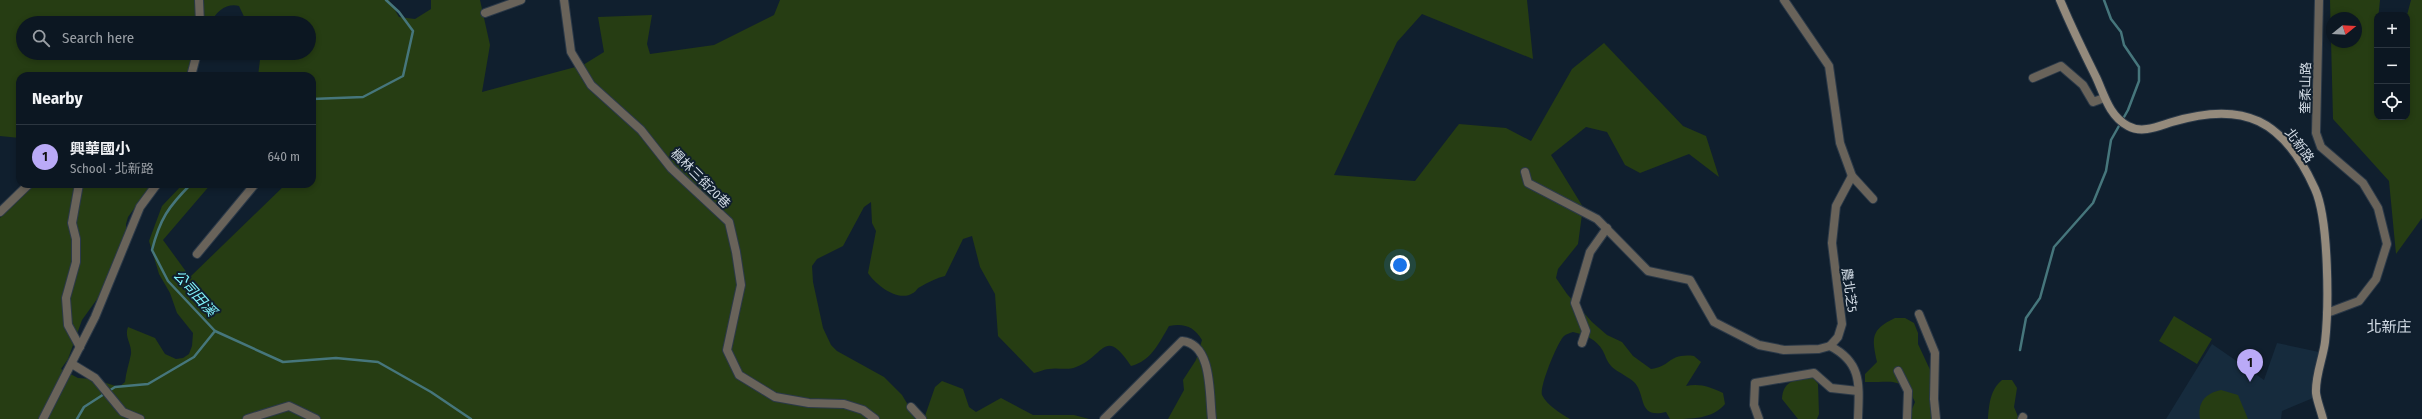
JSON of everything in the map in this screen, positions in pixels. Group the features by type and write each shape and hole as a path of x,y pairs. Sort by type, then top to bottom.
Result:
{"main road":[{"name":"北新路","path":"2060,0 2104,98 2112,112 2128,126 2142,130 2195,115 2221,113 2255,118 2275,131 2293,151 2316,189 2324,223 2327,313 2325,343 2316,392 2323,419"}],"street":[{"path":"199,0 200,16"},
{"path":"485,13 521,0"},
{"name":"楓林三街20巷","path":"564,0 571,52 591,85 641,130 671,168 728,222 736,252 741,285 727,350 739,375 775,397 809,403 844,404 863,410 876,419"},
{"path":"1784,0 1828,66 1840,143 1852,176 1873,199"},
{"name":"奎柔山路","path":"2319,0 2316,133 2321,147 2363,183 2378,208 2386,244 2376,279 2359,301 2327,313"},
{"path":"192,72 195,60"},
{"path":"2033,78 2061,66 2083,85 2093,102 2104,98"},
{"path":"1525,172 1528,183 1597,219 1648,271 1690,280 1714,322 1759,345 1784,350 1819,349 1830,346 1841,352 1854,366 1858,391 1858,419"},
{"name":"農北芝5","path":"1830,346 1838,337 1842,324 1832,243 1836,206 1852,176"},
{"path":"0,212 25,188"},
{"path":"78,188 72,223 76,239 76,262 66,298 68,325 80,347"},
{"path":"43,419 96,317 140,207 154,188"},
{"path":"197,254 252,188"},
{"path":"1582,343 1586,330 1575,303 1590,252 1607,228"},
{"path":"1919,314 1934,353 1934,399 1936,419"},
{"path":"1104,419 1182,341 1192,342 1206,363 1212,419"},
{"path":"72,364 95,378 123,412 140,419"},
{"path":"1898,371 1908,391 1907,419"},
{"path":"1759,419 1754,406 1755,382 1814,372 1831,388 1858,391"},
{"path":"247,419 289,406 316,419"},
{"path":"911,407 922,419"}],"shaded area":[{"path":"2277,343 2319,352 2312,384 2313,398 2282,411 2281,419 2166,419 2212,344 2264,380"}],"green space":[{"path":"0,0 389,0 399,17 415,19 431,9 431,0 480,0 490,45 482,92 583,65 604,52 598,17 652,15 647,44 650,54 714,45 774,15 780,0 1527,0 1533,59 1422,14 1397,42 1334,175 1415,181 1459,124 1506,128 1531,141 1572,69 1604,43 1683,126 1706,136 1719,177 1689,154 1640,173 1625,165 1607,132 1586,127 1551,155 1583,207 1578,244 1558,269 1556,278 1567,294 1592,322 1607,335 1622,342 1633,356 1651,369 1658,368 1679,356 1694,356 1701,362 1686,386 1705,386 1723,393 1725,404 1714,413 1686,419 1670,419 1666,412 1651,412 1644,405 1635,383 1612,367 1597,343 1586,336 1573,332 1564,336 1561,340 1546,374 1542,390 1544,399 1570,419 1168,419 1184,390 1183,380 1196,360 1202,340 1192,329 1180,325 1169,326 1158,345 1149,356 1138,364 1131,366 1115,347 1109,346 1104,347 1076,367 1069,369 1047,369 1034,373 998,336 995,294 980,267 972,236 963,239 945,276 926,283 914,292 907,295 901,296 888,291 881,287 871,277 868,273 876,231 872,223 871,202 864,207 843,246 817,259 812,266 813,282 823,328 831,345 837,351 884,377 902,395 911,410 925,416 935,387 942,381 963,389 969,407 976,412 1001,398 1033,415 1074,415 1089,419 0,419 0,218 23,188 152,188 147,197 136,206 128,217 126,224 126,242 105,288 82,320 68,359 61,369 78,378 93,379 119,387 125,382 131,354 127,337 128,327 155,338 165,354 176,359 183,358 189,354 192,346 193,333 177,313 170,293 159,274 149,241 162,206 179,188 208,188 163,240 190,277 282,188 316,188 316,72 258,72 260,60 316,60 316,16 244,16 239,6 235,5 222,9 215,16 16,16 16,60 197,60 193,72 16,72 16,138 0,136"},
{"path":"2330,0 2380,0 2379,12 2374,12 2374,120 2410,120 2410,12 2408,12 2411,0 2422,0 2422,218 2396,254 2389,181 2333,119 2331,48 2362,48 2362,12 2330,12"},
{"path":"2174,316 2212,339 2197,364 2159,341"},
{"path":"1895,318 1905,318 1914,323 1918,333 1918,344 1932,374 1931,411 1934,419 1908,419 1915,402 1911,393 1900,384 1894,382 1865,382 1865,374 1877,362 1874,341 1877,331 1887,322"},
{"path":"1812,376 1818,384 1819,414 1817,419 1798,419 1782,399 1783,393 1788,384 1801,378"},
{"path":"2002,380 2012,380 2017,388 2014,407 2019,419 1988,419 1993,393 1995,388"},
{"path":"2221,390 2238,395 2248,419 2200,419 2199,413 2201,403 2211,393"}],"waterway":[{"name":"公司田溪","path":"316,99 363,97 403,76 413,31 399,12 386,0"},
{"path":"2020,350 2026,318 2040,298 2054,247 2093,203 2106,171 2111,140 2128,110 2139,81 2139,67 2124,45 2121,32 2111,19 2104,0"},
{"name":"公司田溪","path":"77,419 84,407 115,387 148,384 194,357 215,331 168,281 152,250 158,230 166,214 187,188"},
{"path":"215,331 283,362 336,358 378,362 431,392 471,419"}],"place":[{"name":"興華國小","path":"2250,382"}],"district":[{"name":"北新庄","path":"2389,327"}]}
